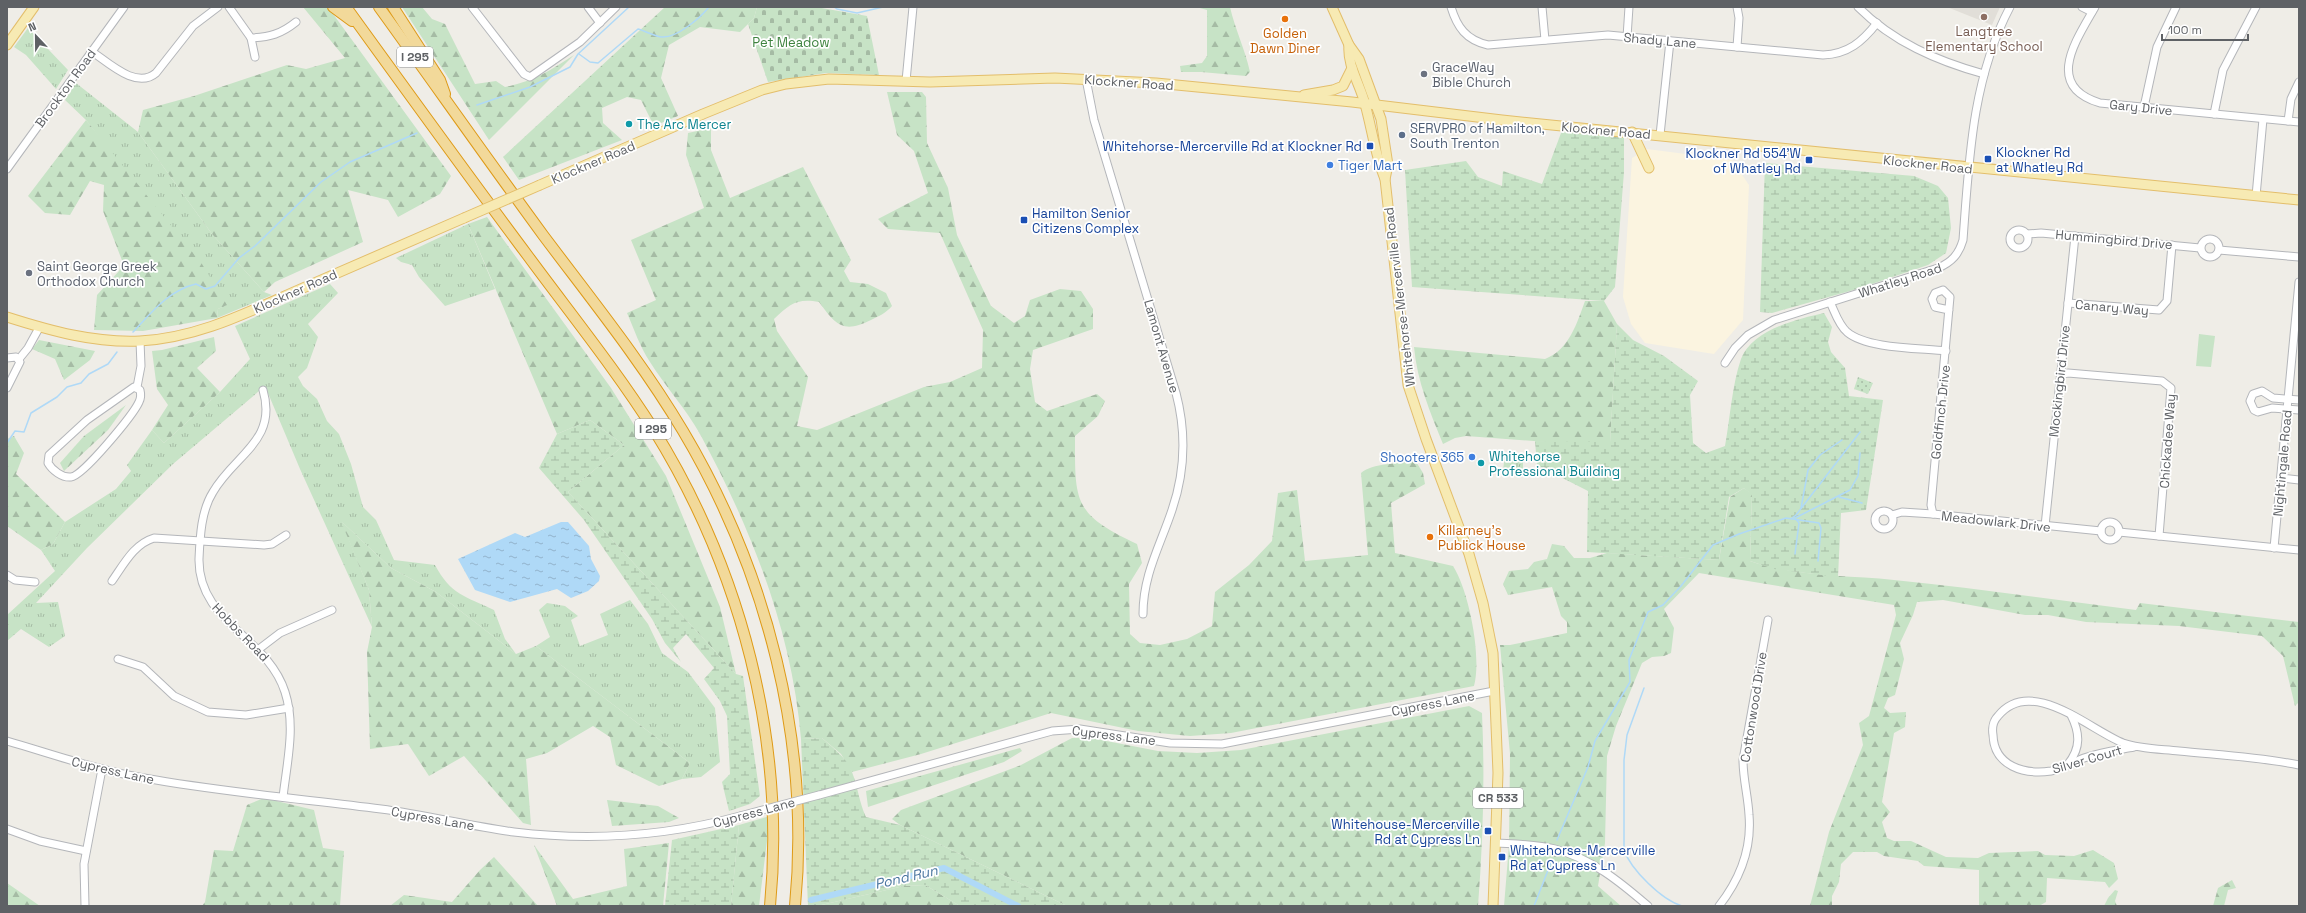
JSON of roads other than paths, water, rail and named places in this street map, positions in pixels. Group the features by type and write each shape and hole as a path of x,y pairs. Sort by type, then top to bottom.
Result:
{"highway":[{"path":"333,7 359,26"},
{"name":"I 295","path":"346,7 623,385 665,448 694,503 716,553 735,605 759,700 772,793 773,844 770,906"},
{"name":"I 295","path":"379,7 450,107 659,393 696,454 733,530 762,609 787,712 794,764 798,825 795,906"},
{"path":"393,7 440,80 450,107"}],"main road":[{"path":"7,45 34,7"},
{"name":"Whitehorse-Mercerville Road","path":"1332,7 1349,45 1359,59 1376,104 1387,152 1388,165 1385,179"},
{"name":"Whitehorse-Mercerville Road","path":"1349,45 1351,65 1365,103 1379,165 1385,179 1408,385 1477,578 1493,653 1498,773 1497,842 1493,906"},
{"path":"1299,97 1344,86 1351,65"},
{"name":"Klockner Road","path":"7,317 39,328 86,338 140,341 176,336 210,327 703,114 776,86 804,80 829,79 906,81 1034,78 1156,83 1376,104 1502,120 1632,132 1969,168 2299,200"},
{"path":"1632,132 1649,168"}],"street":[{"name":"Brockton Road","path":"7,169 124,7"},
{"path":"92,51 132,78 148,78 156,73 192,26 218,7"},
{"path":"229,7 251,38 255,57"},
{"path":"472,7 524,74 533,77 580,42 616,7"},
{"path":"588,7 600,23"},
{"path":"906,81 913,7"},
{"name":"Shady Lane","path":"1451,7 1454,19 1463,32 1481,43 1496,45 1586,36 1627,37 1832,55 1855,46 1877,23"},
{"path":"1542,7 1545,40"},
{"path":"1627,37 1629,7"},
{"path":"1737,7 1739,18 1737,47"},
{"path":"1858,7 1877,23 1922,52 1943,61 1984,74"},
{"name":"Whatley Road","path":"1725,363 1734,348 1764,325 1830,302 1938,268 1952,260 1963,240 1976,108 1984,74 2000,28 2010,7"},
{"path":"2082,7 2093,10"},
{"path":"2144,107 2157,47 2176,7"},
{"path":"2214,114 2223,70 2256,7"},
{"name":"Gary Drive","path":"2093,10 2069,57 2069,72 2074,86 2085,97 2096,102 2299,122"},
{"path":"251,38 268,37 283,32 296,22"},
{"path":"1660,135 1670,41"},
{"name":"Lamont Avenue","path":"1086,79 1094,120 1168,366 1182,418 1182,461 1177,491 1172,510 1144,587 1143,614"},
{"path":"2288,121 2291,99 2299,82"},
{"path":"2256,196 2262,119"},
{"name":"Hummingbird Drive","path":"2027,234 2041,232 2200,248 2204,256 2210,257 2216,255 2219,250 2299,257"},
{"name":"Mockingbird Drive","path":"2045,526 2075,236"},
{"path":"2200,248 2202,242 2211,238 2218,243 2219,250"},
{"name":"Canary Way","path":"2068,303 2159,310 2167,301 2172,245"},
{"name":"Nightingale Road","path":"2274,548 2288,399 2296,354 2299,282"},
{"path":"1830,302 1841,325 1858,339 1877,343 1946,351"},
{"name":"Goldfinch Drive","path":"1933,514 1931,505 1949,310"},
{"path":"18,359 28,348 39,328"},
{"path":"137,387 132,388 86,420 49,456 48,463 55,471 66,477 79,474 114,437 139,402 141,393 137,387 141,366 140,341"},
{"path":"7,358 13,356 18,359 20,366 7,388"},
{"name":"Chickadee Way","path":"2060,375 2068,373 2162,381 2171,388 2159,536"},
{"name":"Hobbs Road","path":"263,390 267,410 264,427 257,440 212,492 205,512 201,541 200,569 208,597 219,613 259,649 280,680 289,708 290,737 283,797"},
{"path":"2299,400 2273,398 2262,391 2253,394 2250,401 2254,410 2258,412 2272,408 2299,410"},
{"path":"2281,478 2299,480"},
{"name":"Meadowlark Drive","path":"1892,515 1902,512 1933,514 2101,531"},
{"name":"Meadowlark Drive","path":"2101,531 2106,524 2111,522 2116,525 2119,532"},
{"name":"Meadowlark Drive","path":"2101,531 2104,538 2109,540 2115,539 2119,532"},
{"name":"Meadowlark Drive","path":"2119,532 2299,550"},
{"path":"112,581 135,549 147,541 162,538 272,544 286,535"},
{"path":"7,574 15,580 35,582"},
{"path":"259,649 280,633 332,610"},
{"name":"Cottonwood Drive","path":"1719,906 1736,882 1748,847 1749,814 1743,774 1743,760 1768,620"},
{"path":"118,659 143,667 174,696 208,712 246,715 289,708"},
{"name":"Cypress Lane","path":"7,741 102,769 144,779 385,810 513,832 576,836 659,832 740,816 1052,731 1080,729 1170,743 1222,744 1494,691"},
{"name":"Silver Court","path":"2134,747 2102,733 2071,715 2064,709 2050,704 2031,702 2015,704 1997,717 1992,731 1995,752 2003,761 2013,767 2050,771 2101,753 2134,747 2270,760 2299,766"},
{"path":"2068,764 2076,752 2079,738 2078,731 2071,715"},
{"path":"85,906 83,882 86,852 102,769"},
{"path":"7,829 40,841 86,852"},
{"path":"1497,842 1554,849 1581,858 1615,878 1648,906"}],"water":[{"path":"561,522 568,522 589,546 591,559 600,576 599,581 588,591 571,598 557,589 510,602 475,590 458,559 515,533 525,537"}],"waterway":[{"path":"477,105 530,87 570,67 578,54 629,7"},
{"path":"579,54 590,62 598,63 638,29 656,36 668,36 681,31 709,7"},
{"path":"834,7 857,13 883,7"},
{"path":"133,332 161,303 177,291 196,284 206,289 215,286 239,258 255,246 321,182 350,162 417,133"},
{"path":"7,443 15,431 24,432 31,413 57,397 67,387 81,383 89,374 108,364 117,352"},
{"path":"1792,518 1796,515 1860,432"},
{"path":"1801,508 1808,470 1820,455 1842,440"},
{"path":"1795,554 1799,523 1795,518 1850,490 1858,476 1860,453"},
{"path":"1839,497 1862,503"},
{"path":"1557,840 1588,767 1595,741 1630,682 1629,660 1648,612 1663,605 1681,586 1713,545 1739,534 1786,518 1819,523 1821,528 1818,561"},
{"path":"1644,688 1627,735 1624,760 1624,850 1633,866 1648,883 1665,898 1682,906"},
{"path":"1534,906 1552,860"},
{"name":"Pond Run","path":"811,900 944,868 1018,906"}],"place":[{"name":"Langtree Elementary School","path":"1984,17"},
{"name":"Golden Dawn Diner","path":"1285,19"},
{"name":"GraceWay Bible Church","path":"1424,74"},
{"name":"The Arc Mercer","path":"629,124"},
{"name":"SERVPRO of Hamilton, South Trenton","path":"1402,135"},
{"name":"Whitehorse-Mercerville Rd at Klockner Rd","path":"1370,146"},
{"name":"Klockner Rd at Whatley Rd","path":"1988,159"},
{"name":"Klockner Rd 554'W of Whatley Rd","path":"1809,160"},
{"name":"Tiger Mart","path":"1330,165"},
{"name":"Hamilton Senior Citizens Complex","path":"1024,220"},
{"name":"Saint George Greek Orthodox Church","path":"29,273"},
{"name":"Shooters 365","path":"1472,457"},
{"name":"Whitehorse Professional Building","path":"1481,463"},
{"name":"Killarney's Publick House","path":"1430,537"},
{"name":"Whitehouse-Mercerville Rd at Cypress Ln","path":"1488,831"},
{"name":"Whitehorse-Mercerville Rd at Cypress Ln","path":"1502,857"}],"park label":[{"name":"Pet Meadow","path":"791,42"}]}
